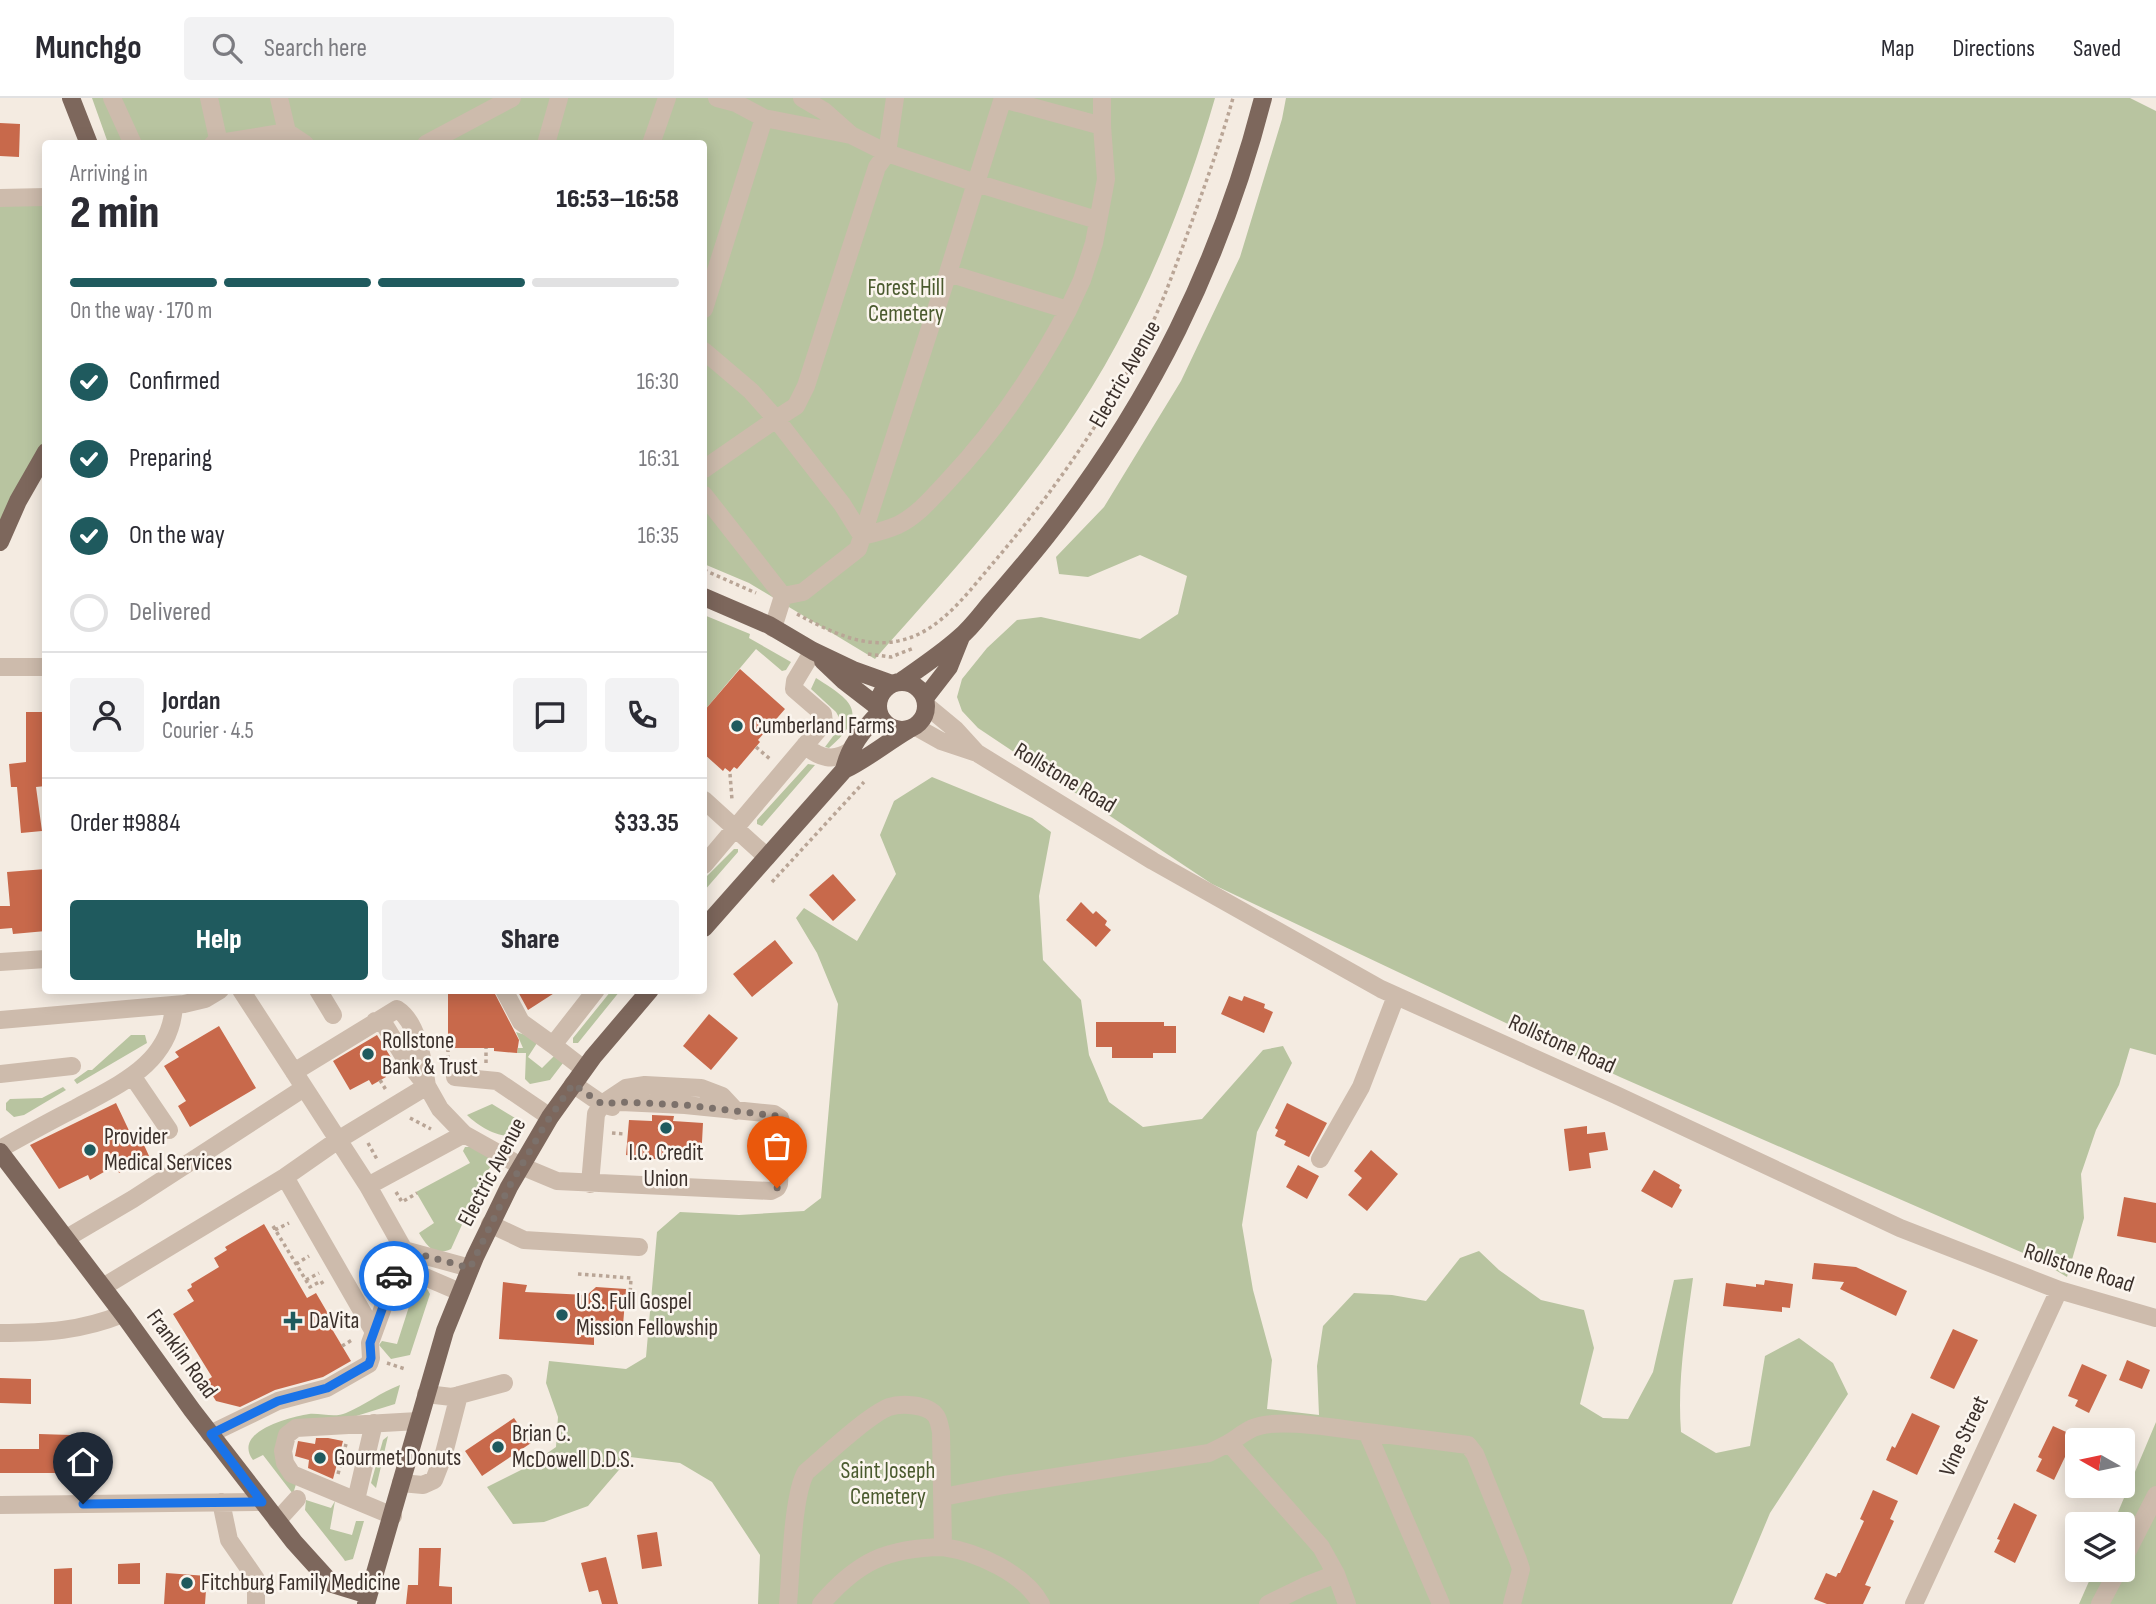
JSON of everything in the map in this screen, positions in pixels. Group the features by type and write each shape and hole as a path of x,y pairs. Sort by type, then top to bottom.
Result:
{"main road":[{"path":"71,98 87,140"},
{"name":"Electric Avenue","path":"896,683 961,637 1027,561 1078,496 1150,384 1187,312 1214,248 1246,160 1263,98"},
{"path":"0,542 42,459"},
{"path":"707,598 774,628 813,651 868,677 915,685 926,702 926,714 912,728 844,771 707,925"},
{"name":"Electric Avenue","path":"926,702 949,667 961,637"},
{"path":"813,651 878,710 887,726 901,731 912,728"},
{"path":"844,771 850,751 878,710 881,694 896,683"},
{"name":"Electric Avenue","path":"367,1599 445,1331 490,1224 550,1117 584,1069 647,994"},
{"name":"Franklin Road","path":"0,1150 262,1502 332,1584 367,1599"}],"street":[{"path":"112,98 131,140"},
{"path":"209,98 218,140"},
{"path":"279,98 287,132"},
{"path":"433,140 512,98"},
{"path":"548,140 559,98"},
{"path":"652,140 667,98"},
{"path":"717,98 736,103 764,118 851,135"},
{"path":"802,98 824,111 851,135 887,153 1097,220"},
{"path":"707,467 796,406 806,386 872,180 887,153 895,98"},
{"path":"782,601 803,592 858,550 1003,98 1102,126"},
{"path":"862,536 900,524 919,511 974,454 1011,406 1045,354 1068,310 1094,243 1106,179 1102,98"},
{"path":"707,299 764,118"},
{"path":"238,140 287,132 299,140"},
{"path":"0,198 42,197"},
{"path":"948,273 1068,310"},
{"path":"707,354 751,391 776,419 842,504 862,536"},
{"path":"707,499 782,601"},
{"path":"774,628 782,601"},
{"path":"707,861 825,720 823,714 796,693 794,688 795,681 813,651"},
{"path":"0,667 42,667"},
{"name":"Rollstone Road","path":"926,702 976,753"},
{"name":"Rollstone Road","path":"912,728 976,753 1153,860 1396,996 1900,1228 2059,1290 2156,1318"},
{"path":"805,745 817,755 831,758 850,751"},
{"path":"707,803 767,857"},
{"path":"0,962 42,959"},
{"path":"0,1020 174,1005 205,999 213,994"},
{"path":"244,994 368,1186 404,1250 405,1260 411,1270 460,1292"},
{"path":"320,994 333,1015"},
{"path":"506,994 522,1022 584,1069"},
{"path":"519,994 548,1041"},
{"path":"548,1041 592,994"},
{"path":"1320,1159 1361,1087 1396,996"},
{"path":"0,1150 133,1077 155,1055 167,1036 174,1019 174,1005"},
{"path":"294,1072 395,1009 403,1013 421,1047 427,1086 458,1137 521,1166 557,1181 590,1184 775,1190 779,1184 782,1121 774,1114 736,1111 705,1116 631,1111 602,1104 573,1084"},
{"path":"0,1074 72,1066"},
{"path":"133,1077 169,1130"},
{"path":"455,1077 497,1081 550,1117"},
{"path":"590,1184 594,1121 602,1104 626,1088 645,1085 701,1088 722,1096 736,1111"},
{"path":"103,1287 285,1177 338,1140 427,1086"},
{"path":"65,1239 133,1199 304,1088"},
{"path":"368,1186 458,1137"},
{"path":"285,1177 374,1332"},
{"path":"490,1224 524,1240 639,1247"},
{"path":"211,1434 278,1401 327,1388 369,1364 369,1346 404,1250"},
{"path":"404,1250 470,1268"},
{"name":"Vine Street","path":"1914,1604 2059,1290"},
{"path":"0,1333 55,1332 105,1321 123,1314"},
{"path":"426,1394 443,1398 504,1383"},
{"path":"401,1483 423,1485 434,1480 443,1457 459,1395"},
{"path":"788,1604 801,1480 806,1472 889,1407 902,1405 925,1408 936,1416 941,1432 943,1547"},
{"path":"393,1516 356,1500 335,1486 298,1478 285,1463 283,1451 287,1435 299,1427 418,1421"},
{"path":"356,1500 374,1423"},
{"path":"943,1497 1209,1453 1254,1427 1275,1424 1310,1425 1468,1445 1475,1454 1521,1569 1512,1604"},
{"path":"1367,1432 1441,1604"},
{"path":"1229,1443 1321,1547 1336,1574 1347,1604"},
{"path":"2135,1537 2156,1496"},
{"path":"278,1521 297,1499"},
{"path":"221,1502 229,1540 256,1579 256,1604"},
{"path":"0,1505 262,1502"},
{"path":"821,1604 859,1567 881,1555 914,1547 943,1547 984,1558 1013,1574 1041,1604"},
{"path":"1268,1604 1336,1574"},
{"path":"2100,1604 2112,1582"}],"path":[{"path":"707,571 782,601 834,632 853,640 903,640 923,632 941,620 984,574 1045,498 1086,441 1131,366 1151,326 1172,273 1212,167 1233,98"},
{"path":"864,653 891,657 922,645"},
{"path":"770,885 867,779"},
{"path":"391,1108 458,1137"},
{"path":"359,1128 386,1175"},
{"path":"273,1226 310,1287 321,1281 326,1289"},
{"path":"578,1274 631,1278 630,1296 625,1296"},
{"path":"335,1486 351,1425"}],"green space":[{"name":"Forest Hill Cemetery","path":"92,98 1215,98 1187,185 1153,270 1134,312 1089,392 1020,490 875,659 749,583 707,565 707,140 107,140"},
{"path":"1286,98 2130,98 2156,111 2156,1055 2130,1048 2119,1085 2096,1130 2081,1174 2084,1218 2067,1277 2039,1260 1620,1077 1212,884 978,728 962,711 957,697 962,679 987,648 1017,620 1041,617 1140,639 1178,614 1187,576 1140,555 1088,577 1059,574 1056,557 1104,507 1181,381 1240,257"},
{"path":"42,197 42,458 0,542 0,198"},
{"path":"707,616 750,634 749,638 791,662 786,670 782,671 756,649 707,707"},
{"path":"816,678 839,694 851,708 849,725 829,748 825,747 840,727 841,721 836,712 811,689"},
{"path":"808,764 815,765 762,826 757,824 757,820"},
{"name":"Saint Joseph Cemetery","path":"932,777 1032,818 1051,832 1039,896 1043,960 1081,1000 1089,1055 1109,1102 1143,1127 1202,1119 1263,1050 1283,1046 1292,1063 1257,1132 1242,1225 1253,1290 1272,1360 1267,1409 1319,1415 1317,1366 1323,1326 1354,1293 1392,1295 1426,1301 1460,1258 1479,1251 1499,1270 1541,1300 1584,1310 1594,1348 1580,1404 1603,1418 1628,1419 1653,1372 1674,1280 1693,1278 1681,1374 1681,1432 1716,1453 1750,1446 1765,1356 1799,1338 1833,1363 1848,1394 1770,1513 1732,1604 758,1604 760,1555 712,1482 680,1463 630,1457 588,1506 544,1522 513,1524 487,1487 529,1466 556,1447 558,1417 546,1383 549,1361 626,1369 646,1357 657,1232 680,1212 739,1215 804,1211 821,1198 838,1004 817,953 796,918 804,908 857,941 896,874 880,835 894,801"},
{"path":"734,849 738,849 707,888 707,876"},
{"path":"609,994 618,994 578,1043 573,1043 573,1038"},
{"path":"516,1032 532,1037 537,1043 528,1057 542,1068 554,1056 563,1063 550,1080 530,1084 525,1079 526,1053 517,1053 518,1048 523,1048"},
{"path":"131,1035 145,1035 147,1043 77,1084 74,1080 92,1070"},
{"path":"63,1087 66,1090 24,1115 14,1117 6,1110 6,1103 10,1099 42,1098"},
{"path":"492,1104 520,1121 512,1136 488,1130 467,1115"},
{"path":"465,1147 474,1147 491,1158 491,1166 451,1249 436,1251 428,1246 419,1233 434,1223 416,1192 470,1163 463,1151"},
{"path":"402,1280 426,1287 430,1294 410,1355 391,1359 379,1345 382,1341 397,1344 414,1291 400,1284"},
{"path":"400,1385 395,1404 353,1417 286,1430 297,1481 293,1494 263,1455 253,1460 249,1450 250,1441 256,1434 277,1422 309,1414 342,1414"},
{"path":"2156,1422 2156,1604 2079,1604 2089,1582 2135,1582 2135,1512 2118,1512 2124,1498 2135,1498 2135,1472"},
{"path":"388,1436 376,1488 371,1483 383,1440"},
{"path":"306,1500 331,1508 335,1501 330,1529 352,1535 356,1521 364,1521 353,1559 345,1561 305,1510"}],"building":[{"path":"0,123 20,124 19,157 0,156"},
{"name":"Cumberland Farms","path":"740,669 785,709 737,769 734,767 730,772 725,768 723,771 707,757 707,708"},
{"path":"26,712 42,712 42,786 36,787 42,831 21,833 17,787 11,787 9,764 26,762"},
{"path":"42,869 42,931 13,934 12,928 0,929 0,906 10,906 7,872"},
{"path":"833,874 856,900 833,921 809,895"},
{"path":"1081,902 1093,914 1096,911 1107,921 1105,925 1111,930 1096,947 1066,920"},
{"path":"775,940 793,963 752,997 733,974"},
{"path":"448,994 495,994 519,1040 517,1053 494,1051 494,1048 448,1048"},
{"path":"519,994 553,994 528,1010"},
{"path":"1229,996 1242,1001 1244,996 1265,1004 1264,1008 1273,1012 1264,1033 1221,1014"},
{"path":"709,1014 738,1038 711,1070 683,1046"},
{"path":"1096,1022 1164,1022 1164,1026 1176,1026 1176,1053 1153,1053 1153,1058 1112,1058 1112,1047 1096,1047"},
{"path":"219,1026 256,1088 190,1127 178,1106 186,1101 164,1066 179,1057 175,1052"},
{"name":"Rollstone Bank & Trust","path":"377,1035 395,1064 383,1071 386,1077 372,1085 369,1080 350,1090 333,1061"},
{"name":"Provider Medical Services","path":"116,1103 133,1139 140,1136 149,1156 119,1173 116,1165 90,1180 88,1175 59,1189 30,1145"},
{"path":"1287,1103 1327,1123 1309,1157 1284,1145 1286,1141 1275,1136 1278,1130 1275,1128"},
{"name":"I.C. Credit Union","path":"652,1115 674,1116 673,1121 703,1123 701,1161 633,1158 626,1155 629,1120 652,1121"},
{"path":"1587,1126 1587,1134 1605,1132 1608,1150 1589,1153 1591,1168 1569,1171 1564,1129"},
{"path":"1371,1150 1398,1174 1367,1211 1348,1195 1362,1178 1354,1171"},
{"path":"1298,1165 1319,1176 1307,1199 1286,1187"},
{"path":"1654,1170 1680,1185 1682,1190 1672,1208 1641,1191"},
{"path":"2124,1197 2156,1203 2156,1243 2117,1236"},
{"path":"264,1224 307,1298 316,1293 330,1317 326,1319 351,1361 323,1377 275,1390 240,1407 216,1401 204,1382 212,1377 173,1314 194,1301 187,1290 192,1287 191,1284 219,1267 214,1258 227,1250 225,1247"},
{"path":"1814,1263 1856,1267 1907,1291 1896,1316 1840,1289 1844,1282 1812,1279"},
{"path":"1765,1280 1793,1284 1790,1308 1782,1307 1782,1312 1723,1306 1726,1283 1756,1287 1756,1284 1764,1285"},
{"name":"U.S. Full Gospel Mission Fellowship","path":"503,1282 527,1285 525,1292 587,1295 596,1287 626,1289 622,1337 594,1335 594,1345 499,1339"},
{"path":"1953,1329 1978,1340 1954,1389 1930,1378"},
{"path":"2127,1360 2150,1370 2142,1389 2119,1380"},
{"path":"2082,1364 2107,1375 2089,1413 2075,1406 2078,1400 2068,1396"},
{"path":"0,1378 31,1379 31,1404 0,1403"},
{"path":"1912,1413 1940,1426 1917,1475 1886,1460"},
{"name":"Brian C. McDowell D.D.S.","path":"514,1418 531,1443 482,1476 465,1451"},
{"path":"2053,1426 2065,1431 2065,1457 2054,1480 2036,1471 2042,1459 2038,1457"},
{"path":"39,1434 71,1435 71,1468 66,1468 65,1473 0,1473 0,1449 39,1449"},
{"name":"Gourmet Donuts","path":"316,1438 343,1441 333,1479 308,1468 309,1460 295,1456 298,1441 315,1444"},
{"path":"1873,1490 1898,1501 1890,1519 1894,1521 1865,1585 1871,1587 1863,1604 1827,1604 1814,1599 1826,1573 1836,1577 1840,1573 1864,1521 1860,1519"},
{"path":"2014,1503 2037,1515 2015,1563 1994,1552 2000,1540 1997,1539"},
{"path":"657,1532 662,1566 642,1569 637,1535"},
{"path":"419,1548 441,1548 439,1586 452,1587 452,1604 406,1604 408,1585 418,1585"},
{"path":"606,1557 618,1604 602,1604 598,1590 589,1592 581,1563"},
{"path":"140,1563 140,1584 118,1584 118,1564"},
{"path":"72,1568 72,1604 54,1604 54,1569"},
{"name":"Fitchburg Family Medicine","path":"166,1573 207,1576 205,1604 164,1604"}],"way so far":[{"path":"394,1276 404,1250 470,1268 509,1187 546,1123 573,1084 602,1104 621,1102 685,1105 777,1116 782,1124 777,1188"}],"place":[{"name":"Cumberland Farms","path":"737,726"},
{"name":"Rollstone Bank & Trust","path":"368,1054"},
{"name":"I.C. Credit Union","path":"666,1128"},
{"name":"Provider Medical Services","path":"90,1150"},
{"name":"U.S. Full Gospel Mission Fellowship","path":"562,1315"},
{"name":"DaVita","path":"293,1321"},
{"name":"Brian C. McDowell D.D.S.","path":"498,1447"},
{"name":"Gourmet Donuts","path":"320,1458"},
{"name":"Fitchburg Family Medicine","path":"187,1583"}],"route":[{"path":"83,1504 262,1502 211,1434 278,1401 327,1388 369,1364 370,1343 394,1276"}]}
